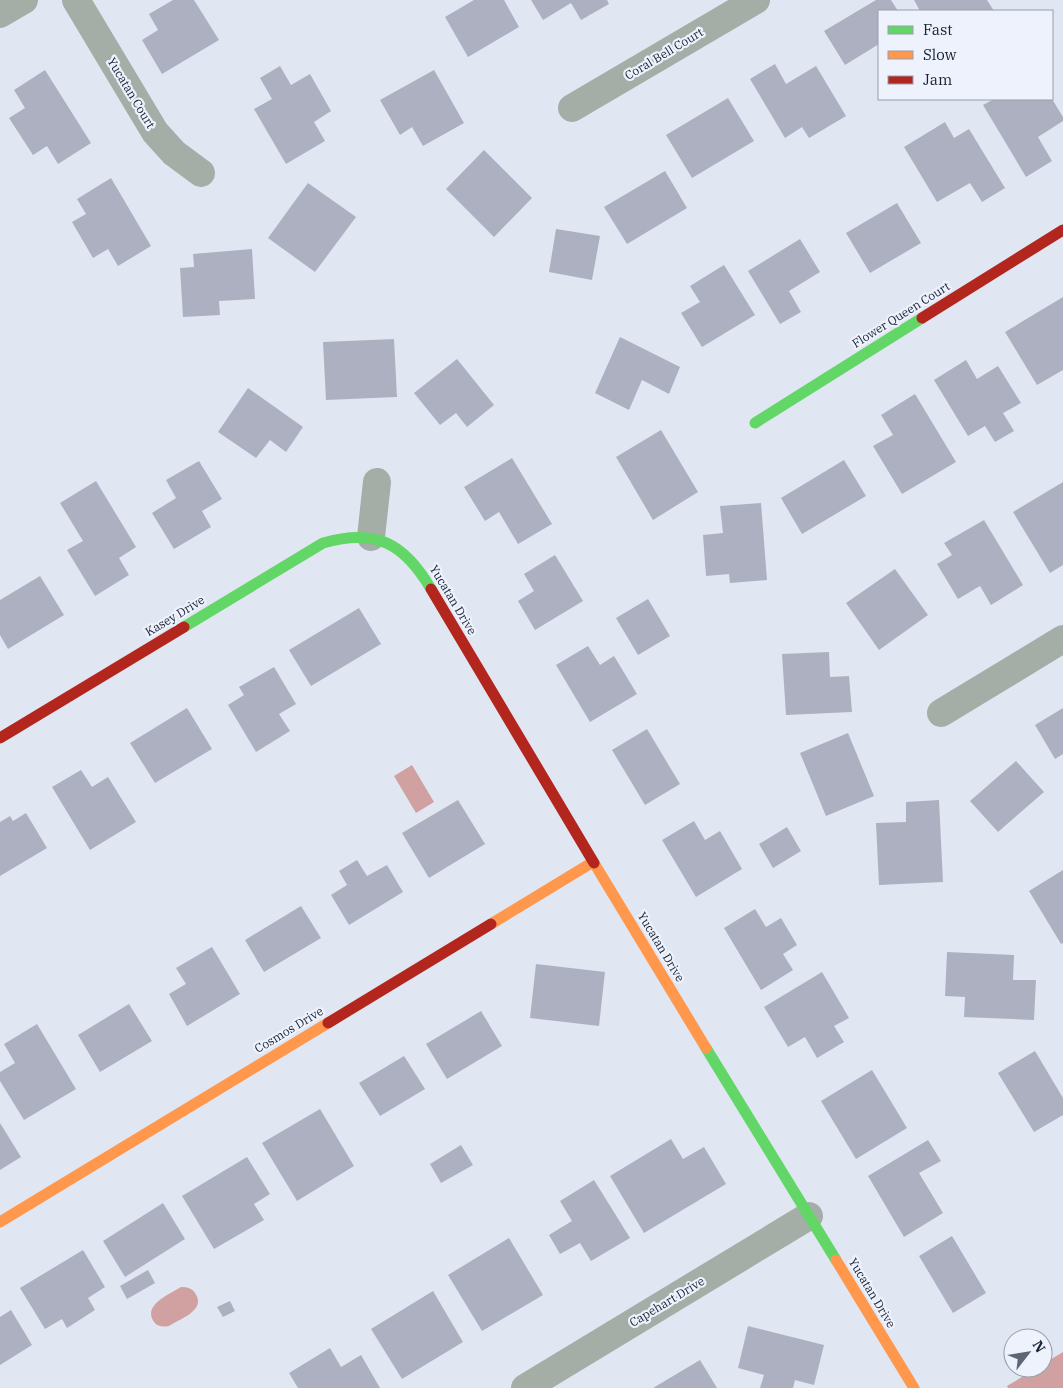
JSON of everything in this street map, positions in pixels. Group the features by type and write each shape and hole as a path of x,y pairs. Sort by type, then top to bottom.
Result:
{"street":[{"path":"0,14 24,0"},
{"name":"Yucatan Court","path":"76,0 155,132 174,153 201,173"},
{"name":"Coral Bell Court","path":"572,108 756,0"},
{"name":"Flower Queen Court","path":"755,423 1063,230"},
{"path":"371,537 376,482"},
{"name":"Kasey Drive","path":"0,738 323,543 347,536 371,537"},
{"name":"Yucatan Drive","path":"371,537 391,544 412,561 421,572 593,862 914,1388"},
{"path":"941,713 1063,639"},
{"name":"Cosmos Drive","path":"0,1222 593,862"},
{"name":"Capehart Drive","path":"525,1388 809,1216"}],"shaded area":[{"path":"412,765 434,802 416,813 394,776"},
{"path":"181,1287 189,1288 195,1293 198,1304 195,1309 169,1326 157,1325 151,1316 154,1305"},
{"path":"1063,1352 1063,1388 1008,1388 1007,1386 1020,1378 1053,1378 1053,1358"}],"building":[{"path":"173,0 194,0 219,40 162,74 142,40 158,30 149,14"},
{"path":"474,0 504,0 519,27 468,57 445,17"},
{"path":"531,0 607,0 609,4 581,20 571,3 543,20"},
{"path":"876,0 891,0 897,10 878,10 878,45 845,65 824,31"},
{"path":"914,0 987,0 993,10 919,10"},
{"path":"775,64 786,84 816,66 846,116 809,138 802,127 785,138 750,79"},
{"path":"280,66 291,85 310,74 331,111 314,122 325,141 286,164 254,109 272,99 260,78"},
{"path":"45,70 91,143 58,164 47,146 33,155 9,118 25,108 14,90"},
{"path":"434,70 464,123 423,146 412,127 400,135 380,100"},
{"path":"728,98 754,141 692,178 666,135"},
{"path":"992,100 1053,100 1063,117 1063,121 1038,137 1052,161 1026,177 983,105"},
{"path":"945,122 954,138 969,129 1005,188 982,202 970,183 937,202 904,147"},
{"path":"484,150 532,198 494,237 446,189"},
{"path":"665,171 687,208 627,244 604,207"},
{"path":"111,178 151,246 118,266 108,249 93,258 72,222 86,214 77,199"},
{"path":"308,183 356,217 315,272 268,238"},
{"path":"897,203 921,243 870,273 846,233"},
{"path":"556,229 600,236 592,280 549,272"},
{"path":"800,239 820,272 789,291 801,312 780,324 748,271"},
{"path":"252,249 255,299 219,301 220,315 183,317 180,268 194,267 193,254"},
{"path":"724,265 755,315 702,347 681,313 700,302 690,286"},
{"path":"1063,297 1063,370 1037,385 1005,332"},
{"path":"620,337 680,367 669,394 642,380 629,410 595,393"},
{"path":"394,339 397,397 326,400 323,342"},
{"path":"457,359 494,405 467,427 456,413 440,425 414,393"},
{"path":"966,360 977,379 998,366 1021,403 1003,413 1014,431 995,442 985,426 968,436 934,380"},
{"path":"248,388 303,427 286,452 270,440 256,458 218,432"},
{"path":"915,394 956,462 902,494 873,446 893,435 881,415"},
{"path":"661,430 698,492 653,520 616,457"},
{"path":"512,458 552,524 518,544 499,512 485,521 464,487"},
{"path":"844,460 866,496 802,534 781,498"},
{"path":"199,461 222,499 202,511 211,527 174,549 152,513 176,498 166,480"},
{"path":"96,481 136,547 119,558 129,575 95,596 67,550 83,541 60,503"},
{"path":"1063,482 1063,565 1050,573 1013,512"},
{"path":"761,503 767,580 730,583 729,574 706,576 703,535 723,533 720,506"},
{"path":"984,520 1023,585 991,605 980,586 958,599 937,564 952,555 944,543"},
{"path":"555,555 583,601 535,630 518,601 534,591 524,574"},
{"path":"895,569 928,615 879,650 846,603"},
{"path":"40,576 64,615 8,649 0,635 0,600"},
{"path":"648,599 670,636 638,655 616,618"},
{"path":"359,608 381,644 311,686 289,650"},
{"path":"588,646 600,665 614,656 637,694 590,722 556,665"},
{"path":"829,652 830,677 849,676 852,712 786,715 782,654"},
{"path":"274,667 296,704 279,714 290,731 256,752 228,705 244,695 239,687"},
{"path":"187,708 212,749 155,783 130,743"},
{"path":"1063,708 1063,754 1055,759 1035,725"},
{"path":"647,729 680,784 645,805 612,750"},
{"path":"848,733 874,796 826,816 800,753"},
{"path":"1016,761 1044,792 998,832 970,801"},
{"path":"81,770 92,787 108,777 136,822 90,850 52,787"},
{"path":"458,800 485,844 429,878 402,833"},
{"path":"939,800 943,882 879,885 876,823 906,822 906,802"},
{"path":"26,813 47,848 0,876 0,822 10,816 13,821"},
{"path":"694,821 705,840 720,831 742,869 696,897 662,840"},
{"path":"787,827 801,851 773,868 759,844"},
{"path":"357,860 367,876 387,865 403,892 349,925 331,895 347,885 339,871"},
{"path":"1063,870 1063,943 1061,944 1029,891"},
{"path":"301,906 321,938 264,972 245,940"},
{"path":"755,909 766,927 781,918 797,945 783,954 793,970 761,990 724,928"},
{"path":"212,947 240,994 187,1026 169,994 186,984 176,968"},
{"path":"947,952 1014,955 1013,980 1036,980 1034,1020 964,1017 965,997 945,996"},
{"path":"536,964 605,972 599,1026 530,1018"},
{"path":"822,972 849,1018 834,1026 844,1042 817,1058 805,1037 788,1047 764,1007"},
{"path":"129,1004 152,1041 100,1072 78,1035"},
{"path":"481,1011 502,1046 447,1079 426,1044"},
{"path":"37,1024 76,1089 24,1120 0,1081 0,1072 15,1063 4,1044"},
{"path":"1035,1051 1063,1098 1063,1115 1034,1132 998,1073"},
{"path":"404,1056 425,1089 380,1116 359,1083"},
{"path":"872,1070 907,1128 856,1159 821,1101"},
{"path":"320,1109 354,1166 297,1201 262,1143"},
{"path":"0,1123 21,1157 0,1170"},
{"path":"671,1139 683,1159 704,1147 726,1184 644,1233 610,1176"},
{"path":"928,1140 941,1161 919,1173 943,1213 904,1237 868,1176"},
{"path":"461,1145 473,1165 441,1183 430,1164"},
{"path":"247,1157 270,1194 254,1204 264,1220 214,1249 182,1196"},
{"path":"594,1180 630,1238 591,1261 580,1243 560,1254 549,1235 572,1221 560,1201"},
{"path":"163,1203 185,1239 125,1277 103,1241"},
{"path":"952,1236 986,1293 953,1313 919,1256"},
{"path":"509,1238 543,1295 482,1331 448,1275"},
{"path":"83,1250 105,1287 88,1298 95,1310 67,1328 62,1319 45,1329 20,1288"},
{"path":"148,1270 155,1283 127,1299 120,1286"},
{"path":"433,1291 463,1342 402,1379 371,1329"},
{"path":"230,1301 235,1311 223,1317 217,1307"},
{"path":"11,1310 32,1345 0,1365 0,1317"},
{"path":"748,1326 824,1345 814,1385 795,1380 793,1388 760,1388 764,1375 738,1368"},
{"path":"330,1348 341,1367 361,1355 380,1388 298,1388 289,1373"},
{"path":"700,1360 717,1388 653,1388"}],"traffic: fast":[{"path":"755,423 922,318"},
{"path":"184,627 323,543 342,539 358,537 387,543 399,550 410,560 431,589"},
{"path":"706,1048 836,1260"}],"traffic: slow":[{"path":"491,924 593,862"},
{"path":"594,863 706,1048"},
{"path":"0,1222 328,1023"},
{"path":"836,1260 914,1388"}],"traffic: jam":[{"path":"922,318 1063,230"},
{"path":"431,589 594,863"},
{"path":"0,738 184,627"},
{"path":"328,1023 491,924"}]}
